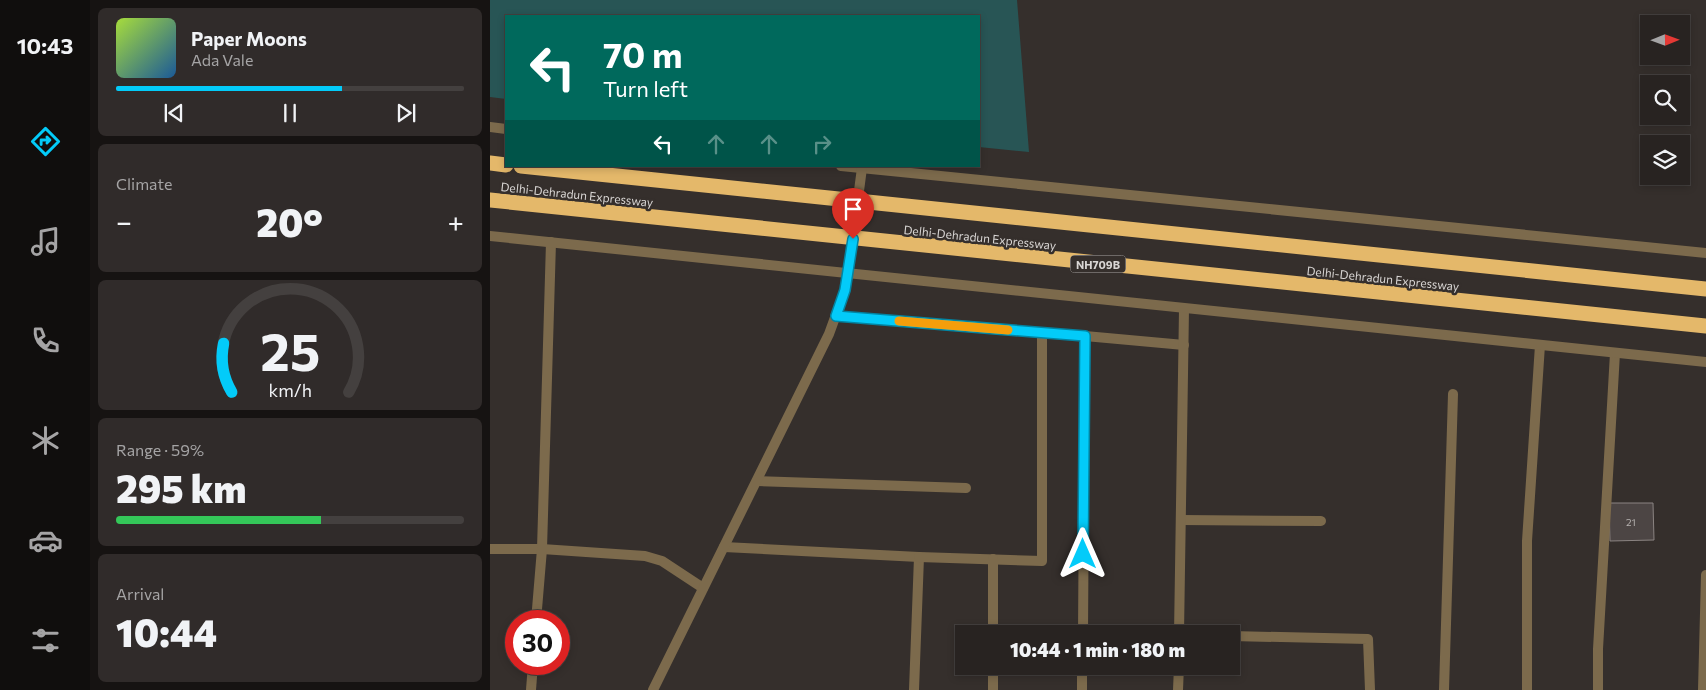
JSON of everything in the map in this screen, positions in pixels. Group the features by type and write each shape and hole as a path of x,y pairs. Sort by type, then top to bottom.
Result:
{"highway":[{"name":"Delhi-Dehradun Expressway","path":"490,163 505,165"},
{"name":"Delhi-Dehradun Expressway","path":"531,167 1706,289"},
{"name":"Delhi-Dehradun Expressway","path":"490,200 1706,326"}],"street":[{"path":"490,127 505,129"},
{"path":"852,167 1706,253"},
{"path":"653,690 758,481 837,313 848,274 862,168"},
{"path":"490,236 1706,362"},
{"path":"537,610 542,549 551,242"},
{"path":"1179,625 1184,309"},
{"path":"837,313 1042,333 1184,344"},
{"path":"724,547 1042,561 1042,333"},
{"path":"1083,625 1085,336"},
{"path":"1527,690 1526,541 1540,345"},
{"path":"1598,690 1598,649 1615,353"},
{"path":"1444,690 1453,394"},
{"path":"758,481 966,488"},
{"path":"1181,520 1321,521"},
{"path":"490,548 542,549 645,556 662,561 703,588"},
{"path":"914,690 919,557"},
{"path":"993,559 993,625"},
{"path":"1703,690 1706,575"},
{"path":"1240,636 1368,639 1370,690"},
{"path":"531,690 532,675"},
{"path":"993,675 993,690"},
{"path":"1082,675 1082,690"},
{"path":"1178,690 1179,675"}],"water":[{"path":"490,0 1017,0 1029,152 980,147 980,15 505,15 505,99 490,97"}],"building":[{"path":"1609,503 1653,503 1654,540 1610,541"}],"slow traffic":[{"path":"899,321 1008,330"}],"route":[{"path":"853,239 845,290 836,316 1085,336 1083,554"}]}
